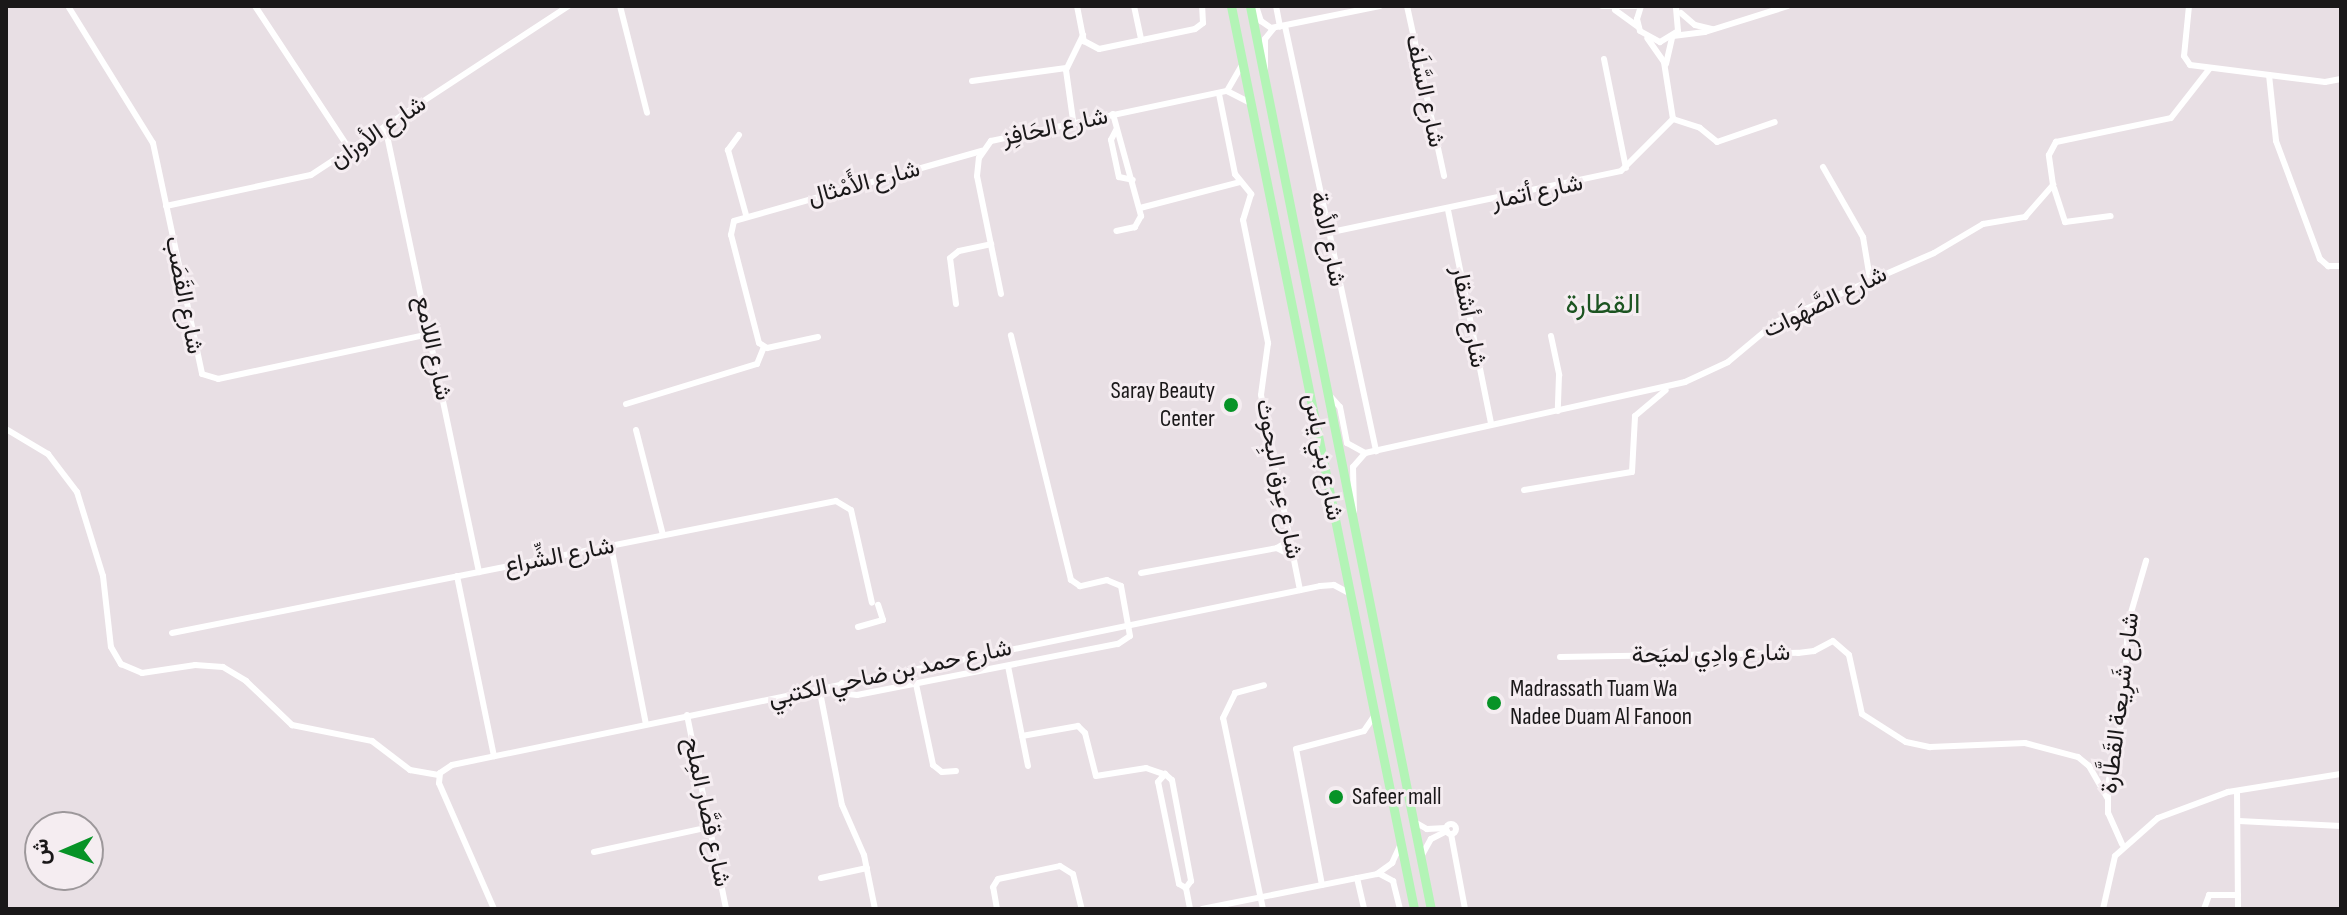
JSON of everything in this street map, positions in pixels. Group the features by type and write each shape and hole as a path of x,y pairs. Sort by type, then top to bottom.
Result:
{"main road":[{"name":"شارع بني ياس","path":"1231,6 1349,593 1417,909"},
{"name":"شارع بني ياس","path":"1250,6 1354,511 1431,909"},
{"path":"1338,529 1359,540"}],"street":[{"name":"شارع القَصَب","path":"68,6 148,131 205,377 430,334"},
{"path":"255,6 350,150"},
{"name":"شارع الأوزان","path":"166,206 299,179 350,150 568,6"},
{"path":"620,6 647,113"},
{"path":"1077,6 1083,35 1092,48 1199,26 1202,6"},
{"path":"1134,6 1141,40"},
{"path":"1256,6 1263,24 1280,27 1380,6"},
{"name":"شارع الأمة","path":"1276,6 1376,451"},
{"name":"شارع السَّلَف","path":"1407,6 1444,176"},
{"path":"1602,6 1612,9 1638,27 1647,38 1665,68 1673,119 1700,128 1717,142 1775,122"},
{"path":"1612,9 1639,6 1638,27"},
{"path":"1647,38 1717,29 1788,6"},
{"path":"2189,6 2184,56 2190,65 2339,80 2341,89"},
{"path":"1679,8 1695,25 1717,29"},
{"path":"1665,68 1673,37 1680,25 1679,8"},
{"path":"1264,72 1265,39 1280,27"},
{"path":"1073,120 1066,68 1083,35"},
{"path":"1604,59 1626,168"},
{"path":"1243,62 1223,93 1251,103"},
{"path":"972,81 1066,68"},
{"path":"2111,216 2065,222 2058,214 2049,155 2056,142 2171,118 2210,68"},
{"path":"2269,75 2274,134 2320,259 2328,266 2341,266"},
{"name":"شارع الحَافِز","path":"1001,294 977,176 982,151 1004,135 1223,93"},
{"name":"شارع عِرق البِحوث","path":"1223,93 1240,182 1251,194 1243,220 1268,343 1261,395 1300,590"},
{"path":"1113,114 1140,208 1139,225 1116,231"},
{"name":"شارع أتمار","path":"1327,233 1611,177 1626,168 1673,119"},
{"name":"شارع اللامع","path":"385,126 479,572"},
{"path":"1116,130 1111,138 1119,177 1133,180"},
{"path":"739,135 729,153 746,215 734,221 731,235 758,341 764,347"},
{"name":"شارع الأَمْثال","path":"746,215 982,151"},
{"path":"1823,167 1863,237 1870,279"},
{"path":"1140,208 1240,182"},
{"name":"شارع الصَّهَوات","path":"1365,453 1667,388 1720,367 1770,325 1983,224 2025,217 2053,185"},
{"name":"شارع أشقار","path":"1448,210 1491,424"},
{"path":"956,304 950,258 959,251 991,244"},
{"path":"842,683 854,696 1121,644 1132,624 1127,595 1118,584 1107,580 1080,586 1071,580 1011,335"},
{"path":"1551,336 1559,375 1558,411"},
{"path":"764,347 818,337"},
{"path":"626,404 761,363 764,347"},
{"path":"1524,490 1632,472 1635,416 1667,388"},
{"path":"1331,397 1340,407 1347,443 1365,453 1353,467 1354,511"},
{"path":"6,429 48,454 77,492 103,576 111,647 121,664 142,673 195,665 223,667 241,677 292,725 372,741 410,770 439,775 494,909"},
{"path":"636,430 663,535"},
{"name":"شارع الشِّراع","path":"172,633 840,502 852,513 875,604 883,620 858,627"},
{"path":"1141,573 1277,548 1290,540"},
{"path":"611,546 646,724"},
{"path":"1277,548 1294,557"},
{"name":"شارع شَرِيعة القَطَّارة","path":"2122,844 2111,824 2108,799 2125,699 2128,623 2146,561"},
{"path":"1345,567 1334,585 1349,593"},
{"path":"457,576 494,756"},
{"name":"شارع حمد بن ضاحي الكتبي","path":"439,775 448,768 494,756 687,715 1334,585"},
{"name":"شارع وادِي لميَحة","path":"1560,657 1798,653 1833,641 1849,655 1862,714 1906,742 1930,747 2025,743 2078,757 2089,766 2108,799"},
{"path":"1008,666 1028,766"},
{"path":"916,684 933,765 942,772 956,771"},
{"path":"1263,909 1223,718 1235,693 1264,685"},
{"path":"819,687 842,805 867,868 875,909"},
{"path":"1322,885 1296,749 1364,731 1375,713"},
{"name":"شارع قصَّار المِلح","path":"687,715 726,909"},
{"path":"1022,736 1080,728 1092,772 1102,776 1146,768 1172,780 1191,881 1186,888 1190,909"},
{"path":"444,789 448,768"},
{"path":"1163,774 1158,782 1179,884 1186,888"},
{"path":"2103,909 2109,869 2122,844 2167,812 2237,791 2341,774"},
{"path":"2237,791 2238,909"},
{"path":"1413,821 1427,829 1448,831"},
{"path":"2239,821 2341,826"},
{"path":"594,852 710,827"},
{"path":"1420,859 1431,839 1448,831"},
{"path":"1448,831 1465,909"},
{"path":"1202,909 1377,874 1392,863 1400,840"},
{"path":"997,909 993,887 998,879 1060,866 1073,874 1082,909"},
{"path":"821,878 867,868"},
{"path":"1377,874 1393,881 1400,909"},
{"path":"1357,878 1364,909"},
{"path":"2204,909 2209,895 2238,895"}],"place":[{"name":"Saray Beauty Center","path":"1231,405"},
{"name":"Madrassath Tuam Wa Nadee Duam Al Fanoon","path":"1494,703"},
{"name":"Safeer mall","path":"1336,797"}],"district":[{"name":"القطارة","path":"1603,305"}]}
